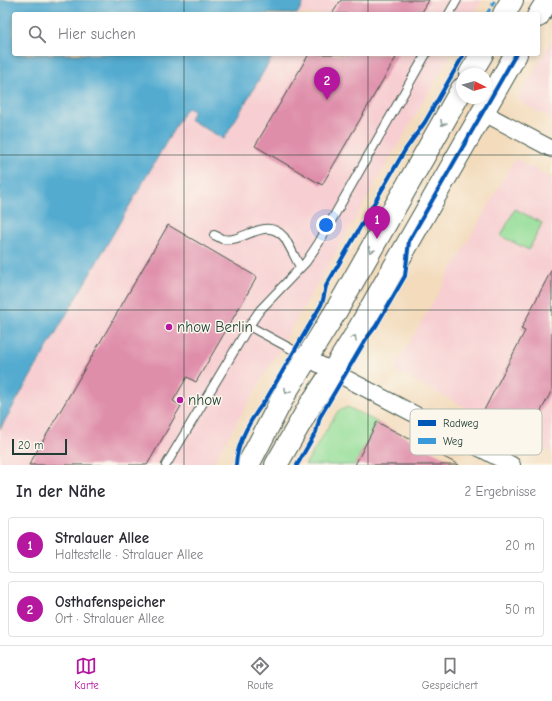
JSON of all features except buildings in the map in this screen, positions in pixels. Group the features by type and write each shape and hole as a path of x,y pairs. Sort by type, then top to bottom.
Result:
{"main road":[{"path":"505,12 512,0"},
{"path":"540,13 548,0"},
{"path":"474,68 481,56"},
{"path":"276,465 311,404 356,334 515,56"},
{"path":"248,465 287,390 336,311 456,100"}],"street":[{"path":"482,112 552,148"},
{"path":"307,358 410,412"},
{"path":"493,455 512,465"}],"lane":[{"path":"450,12 457,0"},
{"path":"166,465 260,310 306,262 318,244 425,56"},
{"path":"214,235 222,239 230,240 259,229 270,229 284,237 300,267"},
{"path":"249,326 307,358"}],"shaded area":[{"path":"305,0 482,0 475,12 298,12"},
{"path":"552,40 552,119 522,103 519,97"},
{"path":"273,56 450,56 212,465 0,465 0,429 185,110 188,107 193,111 189,119 224,139"},
{"path":"515,159 552,178 552,453 542,448 542,409 468,409 394,370"}],"green space":[{"path":"515,209 542,223 529,250 501,236"},
{"path":"348,407 377,422 355,465 305,465 338,411"}],"water":[{"path":"0,0 305,0 298,12 12,12 12,56 273,56 224,139 189,119 193,111 188,108 185,110 0,429"}],"marked path":[{"path":"488,12 495,0"}],"cycle path":[{"path":"236,465 239,447 246,429 267,398 321,305 326,286 405,150 425,122 463,56"},
{"path":"297,465 316,432 320,417 405,276 409,241 515,56"}],"place":[{"name":"Osthafenspeicher","path":"327,100"},
{"name":"Stralauer Allee","path":"377,239"},
{"name":"nhow Berlin","path":"169,327"},
{"name":"nhow","path":"180,400"}]}
